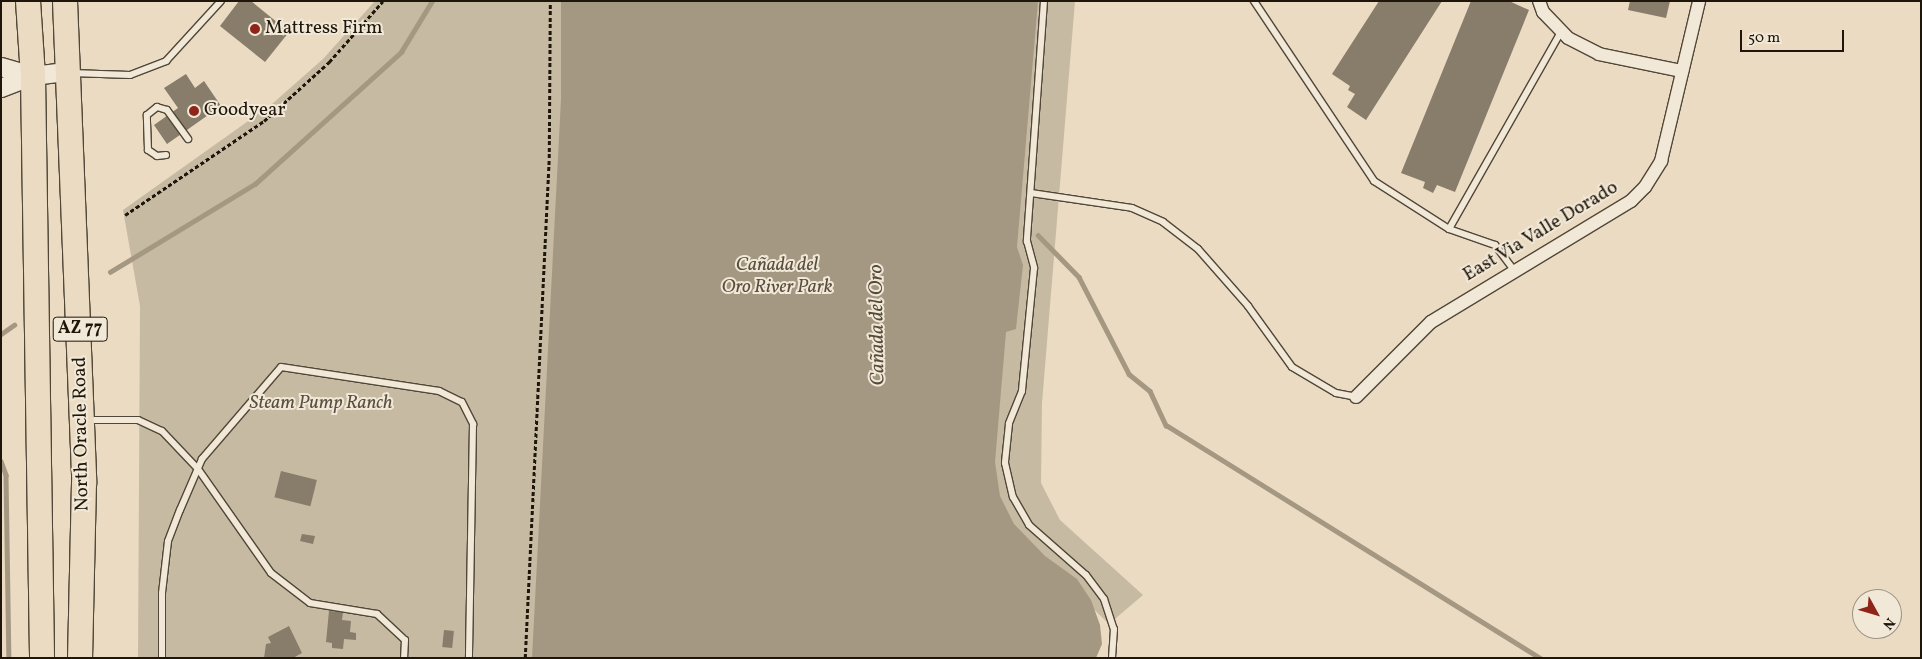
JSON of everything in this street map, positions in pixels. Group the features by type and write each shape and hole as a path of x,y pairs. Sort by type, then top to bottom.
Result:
{"highway":[{"name":"AZ 77","path":"28,1 33,76 42,658"},
{"name":"North Oracle Road","path":"65,1 82,420 80,658"}],"street":[{"path":"1538,1 1561,32 1599,54 1682,71"},
{"name":"East Via Valle Dorado","path":"1356,397 1431,322 1514,270 1631,201 1645,187 1662,161 1699,1"},
{"path":"1,67 33,76"},
{"path":"1,88 33,76 68,72"}],"lane":[{"path":"68,72 130,75 166,61 221,1"},
{"path":"1044,1 1027,241 1034,268 1022,391 1009,424 1007,479 1029,525 1086,575 1104,599 1114,629 1112,658"},
{"path":"1254,1 1374,181 1449,229 1495,245 1514,270"},
{"path":"1449,229 1561,32"},
{"path":"166,155 152,153 146,140 147,115 157,107 166,110 188,139"},
{"path":"1031,193 1132,208 1163,222 1198,249 1248,306 1292,367 1336,393 1356,397"},
{"path":"162,658 162,593 168,541 198,470 230,422 281,367 439,391 462,402 473,424 469,658"},
{"path":"82,420 138,420 150,423 162,431 198,470 271,572 310,603 378,614 405,640 404,658"}],"path":[{"path":"125,215 264,122 329,62 383,1"},
{"path":"525,658 550,158 550,1"}],"green space":[{"name":"Cañada del Oro River Park","path":"375,1 1075,1 1042,403 1041,483 1060,520 1143,595 1109,624 978,497 982,658 138,658 140,306 123,210 272,104 323,59"}],"water":[{"name":"Cañada del Oro River Park","path":"561,1 1038,1 1017,247 1023,265 1016,329 1006,332 995,462 1000,496 1014,524 1045,556 1077,579 1091,600 1100,625 1102,644 1096,658 532,658 561,99"}],"building":[{"name":"Mattress Firm","path":"239,1 251,1 289,32 265,62 220,26"},
{"path":"1379,1 1442,1 1366,120 1347,107 1355,94 1348,90 1350,86 1332,74"},
{"path":"1471,1 1509,1 1529,10 1455,192 1437,185 1433,193 1423,188 1425,182 1401,173"},
{"path":"1630,1 1670,1 1666,18 1628,10"},
{"name":"Goodyear","path":"186,74 195,88 204,81 221,106 167,144 154,125 178,108 164,88"},
{"path":"281,471 317,480 310,506 274,497"},
{"path":"302,534 315,536 313,544 300,541"},
{"path":"329,611 343,612 342,620 351,621 350,632 356,633 356,640 344,639 343,649 332,648 332,643 326,642"},
{"path":"289,626 302,653 293,658 264,658 266,644 271,643 268,637"},
{"path":"444,630 454,631 452,648 442,647"}],"waterway":[{"path":"110,272 255,184 401,52 432,1"},
{"path":"1038,235 1079,277 1129,374 1150,391 1166,425 1541,658"},
{"path":"1,334 14,325"},
{"path":"1,461 6,475 9,656"}],"place":[{"name":"Mattress Firm","path":"255,29"},
{"name":"Goodyear","path":"194,111"}],"water label":[{"name":"Cañada del Oro","path":"878,325"}],"park label":[{"name":"Steam Pump Ranch","path":"321,404"}]}
